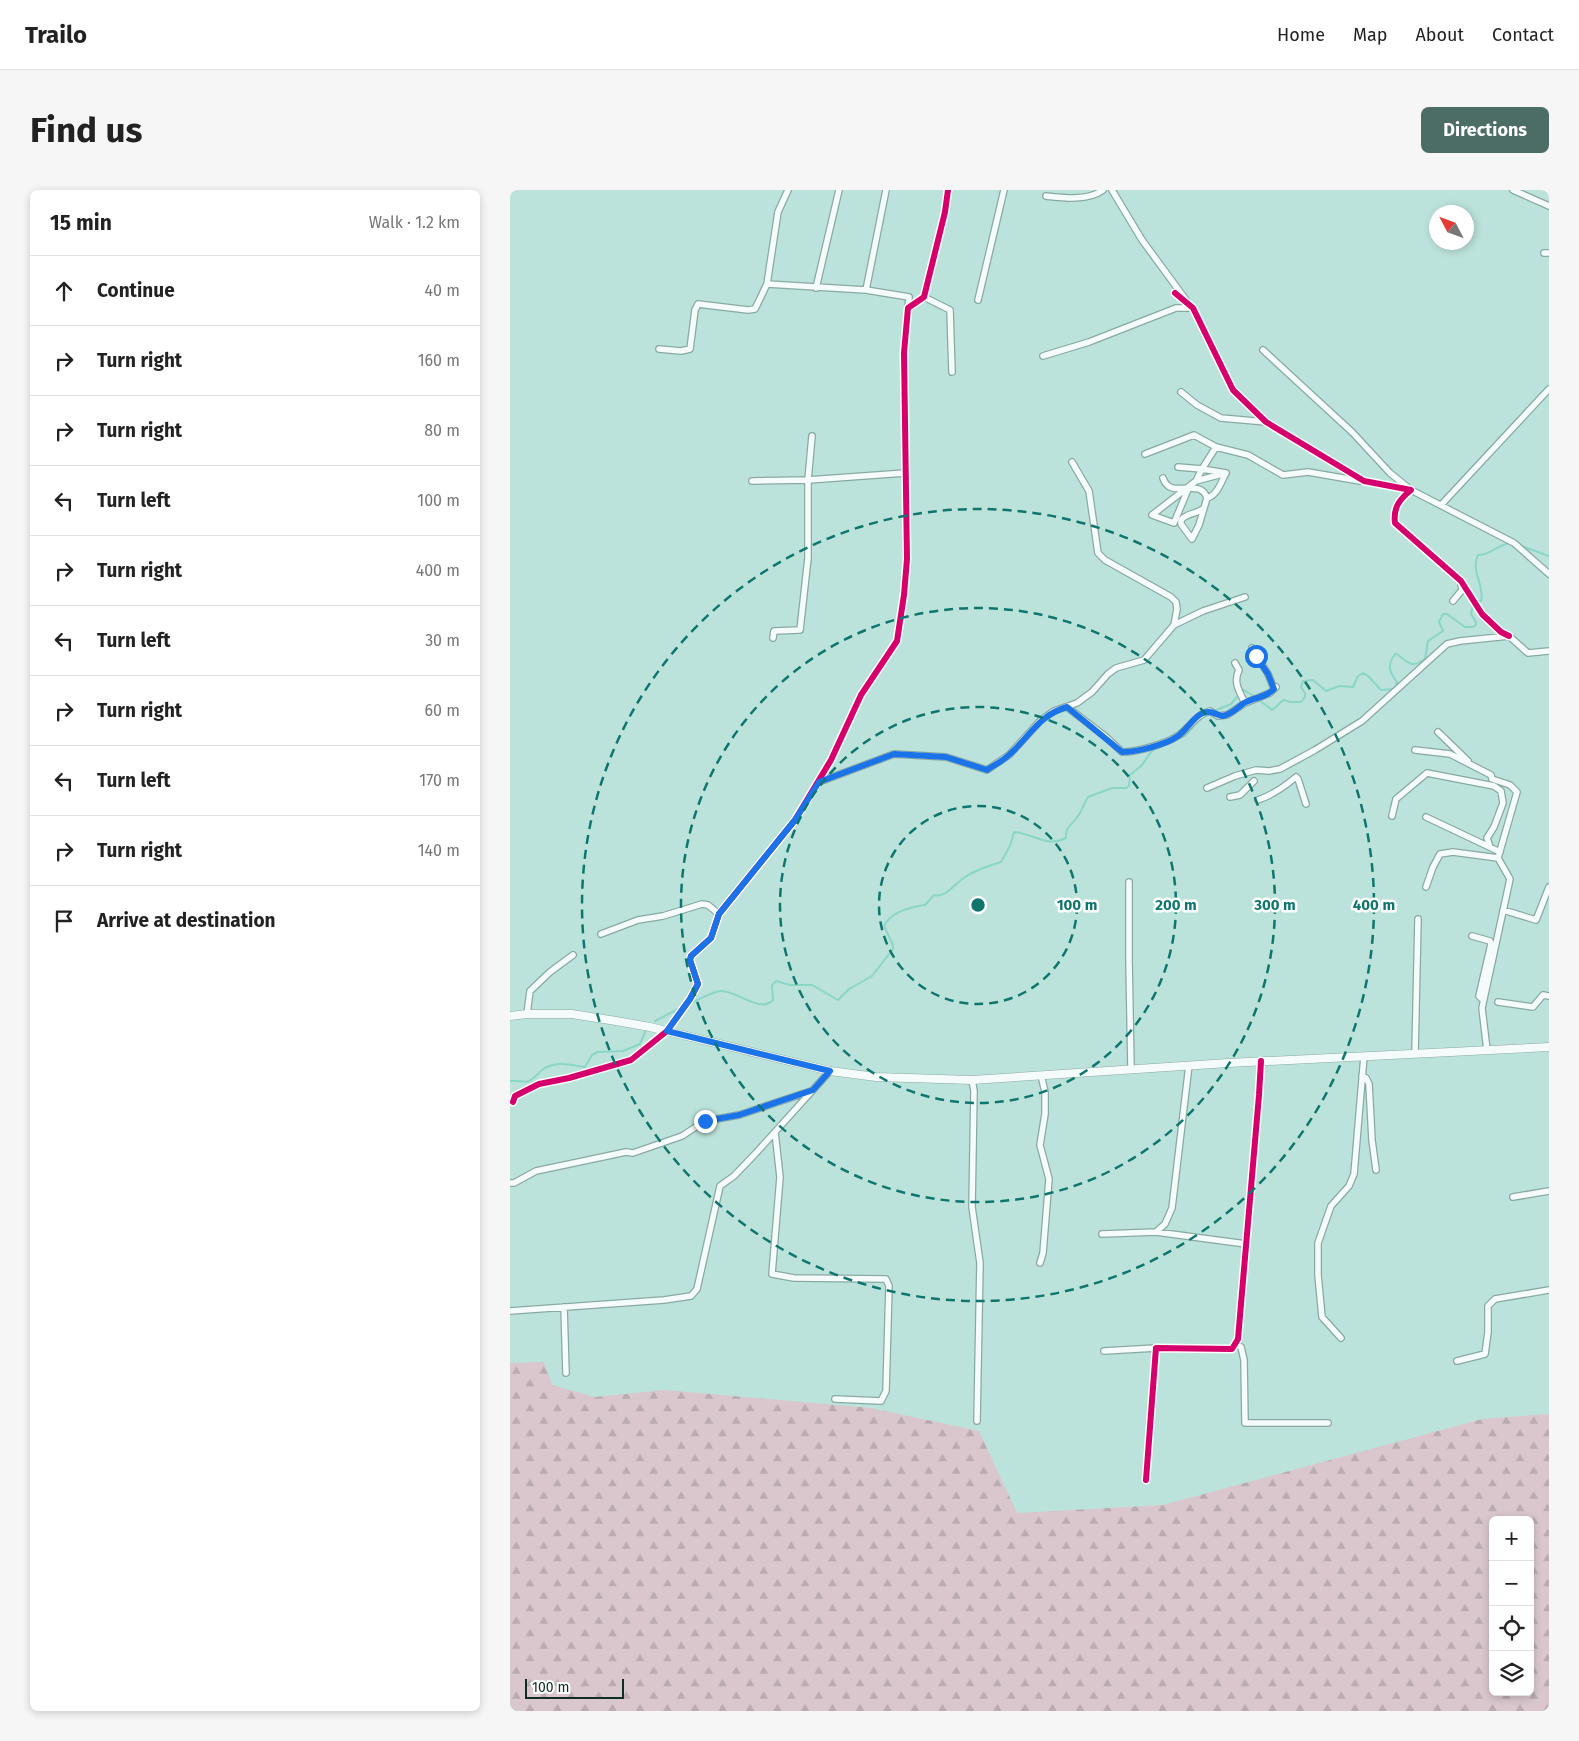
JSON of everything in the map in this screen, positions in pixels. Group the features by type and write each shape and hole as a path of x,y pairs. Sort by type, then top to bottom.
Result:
{"main road":[{"path":"510,1016 572,1014 667,1031 830,1071 876,1077 972,1080 1189,1065 1549,1047"}],"street":[{"path":"659,349 681,351 690,349 695,310 698,304 748,310 755,309 766,284 778,212 788,190"},
{"path":"816,288 839,190"},
{"path":"866,290 886,190"},
{"path":"908,308 924,297 945,212 948,190"},
{"path":"978,300 1004,190"},
{"path":"1046,196 1071,198 1097,194 1103,190"},
{"path":"1112,190 1142,240 1193,308 1233,390 1266,422 1364,481"},
{"path":"1513,190 1549,206"},
{"path":"513,1098 539,1084 569,1078 631,1060 667,1031 690,999 698,984 690,960 691,956 711,938 719,914 795,820 831,760 862,695 897,641 907,559 904,353 909,297 866,290 766,284"},
{"path":"1175,293 1193,308"},
{"path":"924,297 950,310 952,372"},
{"path":"1042,356 1089,342 1176,308 1193,308"},
{"path":"1263,350 1352,432 1390,473 1411,490"},
{"path":"1442,504 1549,390"},
{"path":"1181,392 1197,406 1221,418 1266,422"},
{"path":"1145,454 1194,435 1216,447 1248,455 1283,475 1308,472 1411,490 1442,504 1514,543 1549,574"},
{"path":"773,638 774,631 800,630 808,558 808,480 812,436"},
{"path":"1189,487 1174,523 1152,515 1196,481 1216,447"},
{"path":"1072,462 1089,491 1098,553 1105,560 1171,597 1176,602 1174,625"},
{"path":"1178,467 1226,473"},
{"path":"752,481 808,480 905,473"},
{"path":"1196,481 1226,473"},
{"path":"1207,498 1214,495 1226,473"},
{"path":"1162,478 1168,487 1182,489 1189,487 1202,490 1206,494 1207,498 1199,525 1192,539 1180,524 1181,520 1185,515 1198,513 1203,509"},
{"path":"1411,490 1399,500 1394,513 1395,523 1460,581 1482,614 1501,632 1509,636 1528,653 1549,651"},
{"path":"1453,601 1462,590 1460,581"},
{"path":"819,782 894,754 946,757 987,770 1009,755 1041,720 1054,711 1077,703 1092,692 1116,668 1144,660 1174,625 1203,611 1245,597"},
{"path":"1207,788 1235,776 1256,770 1269,771 1280,768 1315,750 1362,721 1447,644 1509,636"},
{"path":"1067,707 1122,752 1133,752 1177,737 1194,719 1203,713 1210,711 1223,716 1245,703 1270,693 1275,688 1252,648"},
{"path":"1235,663 1239,670 1236,677 1236,686 1245,703"},
{"path":"1438,732 1472,766"},
{"path":"1416,750 1450,754 1491,775 1492,779 1510,785 1517,792 1499,855"},
{"path":"1392,816 1396,799 1427,773 1494,786 1501,791 1503,803 1494,827 1487,838 1490,848"},
{"path":"1258,800 1270,796 1296,777 1306,804"},
{"path":"1230,797 1240,795 1254,781"},
{"path":"1426,817 1490,848 1499,855 1510,879 1483,1000 1482,1008 1487,1050"},
{"path":"1426,887 1440,854 1453,852 1499,855"},
{"path":"1130,882 1131,1069"},
{"path":"1503,910 1536,920 1549,887"},
{"path":"601,934 638,920 662,916 702,904 708,905 719,914"},
{"path":"1415,1054 1418,919"},
{"path":"1472,936 1491,944 1479,996 1483,1000"},
{"path":"527,1014 530,991 550,972 573,955"},
{"path":"1498,1002 1533,1007 1543,995 1549,996"},
{"path":"1341,1338 1322,1317 1318,1275 1318,1243 1331,1206 1349,1186 1354,1174 1364,1056"},
{"path":"1104,1351 1156,1348 1232,1348 1238,1338 1261,1061"},
{"path":"1156,1232 1165,1224 1172,1208 1189,1065"},
{"path":"510,1311 664,1300 690,1296 694,1293 697,1289 720,1186 734,1176 830,1071"},
{"path":"1040,1263 1043,1253 1049,1180 1040,1145 1045,1114 1045,1092 1041,1075"},
{"path":"1362,1076 1366,1078 1369,1084 1372,1140 1376,1170"},
{"path":"972,1080 974,1091 972,1207 980,1263 977,1421"},
{"path":"510,1183 514,1183 536,1171 626,1152 634,1153 682,1136 705,1121 739,1115 813,1090"},
{"path":"775,1132 780,1177 772,1274 794,1278 886,1279 890,1286 886,1392 881,1401 835,1399"},
{"path":"1513,1197 1549,1191"},
{"path":"1102,1234 1156,1232 1246,1244"},
{"path":"1457,1361 1485,1354 1488,1332 1488,1306 1495,1299 1549,1290"},
{"path":"564,1307 566,1373"},
{"path":"1234,1344 1241,1347 1244,1360 1245,1423 1328,1423"},
{"path":"1146,1480 1156,1348"}],"green space":[{"path":"544,1362 552,1385 595,1397 665,1390 871,1408 979,1431 1017,1513 1163,1505 1482,1419 1549,1414 1549,1711 510,1711 510,1363"}],"waterway":[{"path":"1476,602 1481,601 1482,595 1476,572 1478,555 1486,554 1510,543"},
{"path":"1519,545 1549,556"},
{"path":"1259,700 1272,710 1284,700 1301,702 1305,697 1301,687 1303,681 1313,680 1326,691 1339,686 1353,687 1358,676 1363,673 1381,690 1395,689 1397,682 1390,668 1395,654 1413,664 1417,664 1425,659 1428,641 1443,631 1439,622 1443,614 1447,614 1465,627 1476,625 1471,614 1473,604"},
{"path":"1242,689 1254,696"},
{"path":"1214,711 1231,704 1237,697"},
{"path":"1179,738 1185,736 1201,718"},
{"path":"691,1003 709,994 721,991 755,1003 768,1004 773,1000 772,985 776,981 790,985 812,985 838,1000 849,989 872,976 893,949 884,926 891,917 907,909 925,905 934,895 942,895 949,891 970,874 1001,862 1010,846 1014,832 1046,841 1059,841 1066,838 1068,829 1088,797 1112,788 1126,788 1129,786 1130,775 1142,765 1156,748"},
{"path":"655,1021 682,1007"},
{"path":"510,1081 529,1081 545,1068 555,1065 565,1064 585,1067 592,1055 598,1052 623,1051 640,1044 646,1030"}],"cycle path":[{"path":"513,1102 515,1096 539,1084 569,1078 631,1060 667,1031 690,999 698,984 690,960 691,956 711,938 719,914 795,820 831,760 861,695 897,641 907,559 904,353 908,308 924,297 945,212 948,190"},
{"path":"1175,293 1193,308 1233,390 1266,422 1364,481 1411,490 1396,508 1395,523 1461,581 1482,614 1501,632 1509,636"},
{"path":"1146,1480 1156,1348 1232,1349 1238,1339 1261,1061"}],"route":[{"path":"705,1121 739,1115 813,1090 830,1071 667,1031 690,999 698,984 690,960 691,956 711,938 719,914 795,820 819,782 894,754 946,757 987,770 1009,755 1041,720 1054,711 1067,707 1122,752 1133,752 1177,737 1194,719 1203,713 1210,711 1218,716 1228,715 1245,703 1270,693 1274,689 1271,679 1256,656"}]}
